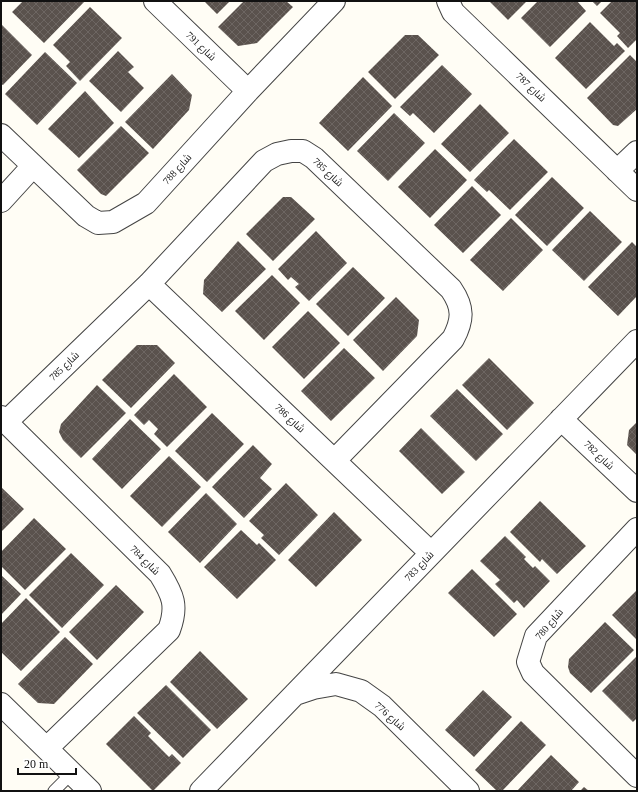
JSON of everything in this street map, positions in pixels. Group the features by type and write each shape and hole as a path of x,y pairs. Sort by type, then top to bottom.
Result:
{"street":[{"name":"شارع 791","path":"155,1 248,91"},
{"name":"شارع 788","path":"1,135 86,216 98,223 113,222 146,203 248,91 334,1"},
{"name":"شارع 787","path":"448,1 453,12 637,190"},
{"name":"شارع 785","path":"4,420 149,284 264,161 277,154 303,151 314,158 451,289 458,299 461,312 460,325 453,339 335,460"},
{"path":"618,172 637,152"},
{"path":"1,201 33,166"},
{"name":"شارع 786","path":"149,284 431,553"},
{"name":"شارع 783","path":"206,789 294,695 637,341"},
{"name":"شارع 782","path":"561,419 637,491"},
{"name":"شارع 784","path":"4,420 160,574 169,589 175,615 169,630 47,748"},
{"name":"شارع 780","path":"637,529 536,636 528,662 533,673 637,776"},
{"name":"شارع 776","path":"294,695 313,688 336,684 361,691 382,706 468,791"},
{"path":"1,704 90,791"}],"lane":[{"path":"54,791 72,773"}],"building":[{"path":"23,1 84,2 44,43 12,12"},
{"path":"204,1 230,1 217,14"},
{"path":"244,1 286,1 293,7 257,43 238,46 218,27"},
{"path":"489,1 527,1 508,20"},
{"path":"538,1 577,1 586,11 550,47 521,18"},
{"path":"592,1 602,1 597,6"},
{"path":"612,1 637,1 637,39 628,48 617,36 620,33 600,13"},
{"path":"90,7 122,38 80,81 66,66 70,62 53,45"},
{"path":"590,22 614,46 617,43 625,51 586,89 555,58"},
{"path":"1,24 32,55 3,85 1,84"},
{"path":"405,35 418,35 439,55 395,99 368,72"},
{"path":"118,51 134,67 128,72 144,88 121,112 89,81"},
{"path":"45,52 77,83 37,125 5,94"},
{"path":"630,55 637,62 637,109 618,126 613,125 587,98"},
{"path":"442,65 472,94 434,133 413,113 410,116 400,107"},
{"path":"172,74 192,95 189,110 153,149 125,122"},
{"path":"363,77 392,106 348,151 319,123"},
{"path":"85,91 114,123 79,158 48,129"},
{"path":"480,104 509,133 470,172 441,144"},
{"path":"394,113 425,143 388,181 357,151"},
{"path":"121,126 149,153 106,196 101,194 77,170"},
{"path":"514,139 548,172 510,210 489,190 487,192 474,180"},
{"path":"435,149 467,180 430,218 398,187"},
{"path":"552,177 584,208 547,246 515,215"},
{"path":"472,186 501,215 463,253 434,225"},
{"path":"283,197 291,197 315,219 273,261 246,234"},
{"path":"590,211 622,242 584,281 552,250"},
{"path":"511,218 543,250 503,291 470,260"},
{"path":"316,231 347,263 309,301 295,287 299,284 291,277 288,280 278,269"},
{"path":"238,241 266,269 222,312 203,294 204,280"},
{"path":"632,242 637,247 637,296 618,316 588,287"},
{"path":"353,267 385,298 348,336 316,304"},
{"path":"272,275 300,303 264,340 235,311"},
{"path":"396,297 419,320 417,336 383,371 353,340"},
{"path":"308,311 340,343 304,379 272,347"},
{"path":"137,345 157,345 175,363 131,408 102,380"},
{"path":"344,348 375,378 331,421 301,391"},
{"path":"489,358 534,403 507,430 462,385"},
{"path":"174,374 207,407 167,447 154,434 158,429 149,420 144,425 134,415"},
{"path":"97,385 126,413 81,458 63,440 59,432 61,424"},
{"path":"457,389 503,434 476,461 430,416"},
{"path":"212,413 244,444 207,482 175,451"},
{"path":"130,419 161,449 122,489 92,459"},
{"path":"637,422 637,455 627,445 629,430"},
{"path":"421,428 465,472 442,494 399,451"},
{"path":"253,445 272,464 260,478 272,489 244,518 212,487"},
{"path":"169,456 201,487 162,527 130,496"},
{"path":"286,483 318,515 279,555 261,538 264,535 249,521"},
{"path":"1,487 24,509 1,532"},
{"path":"206,493 237,524 200,563 168,532"},
{"path":"540,501 586,546 557,574 542,559 540,562 510,532"},
{"path":"334,512 362,540 316,587 288,560"},
{"path":"34,518 66,549 25,590 1,566 1,552"},
{"path":"241,530 257,545 259,543 276,560 237,599 204,567"},
{"path":"505,536 526,557 524,559 533,568 535,566 550,581 524,608 517,600 514,603 495,584 500,580 480,561"},
{"path":"71,553 104,585 62,628 29,595"},
{"path":"472,569 517,614 494,637 448,593"},
{"path":"1,575 21,594 1,615"},
{"path":"116,585 144,612 97,660 69,632"},
{"path":"637,590 637,640 612,615"},
{"path":"26,598 60,632 21,671 1,652 1,624"},
{"path":"605,622 634,650 591,693 570,673 568,667 569,659"},
{"path":"65,637 93,664 54,704 38,703 18,684"},
{"path":"200,651 248,699 217,729 170,682"},
{"path":"637,656 637,718 633,722 602,691"},
{"path":"166,685 211,730 183,758 137,713"},
{"path":"483,690 512,717 474,757 445,730"},
{"path":"134,716 151,733 148,736 169,757 172,754 181,763 153,791 106,744"},
{"path":"521,721 546,745 502,791 497,791 475,770"},
{"path":"551,755 579,782 571,791 517,791"},
{"path":"584,787 589,791 580,791"}]}
